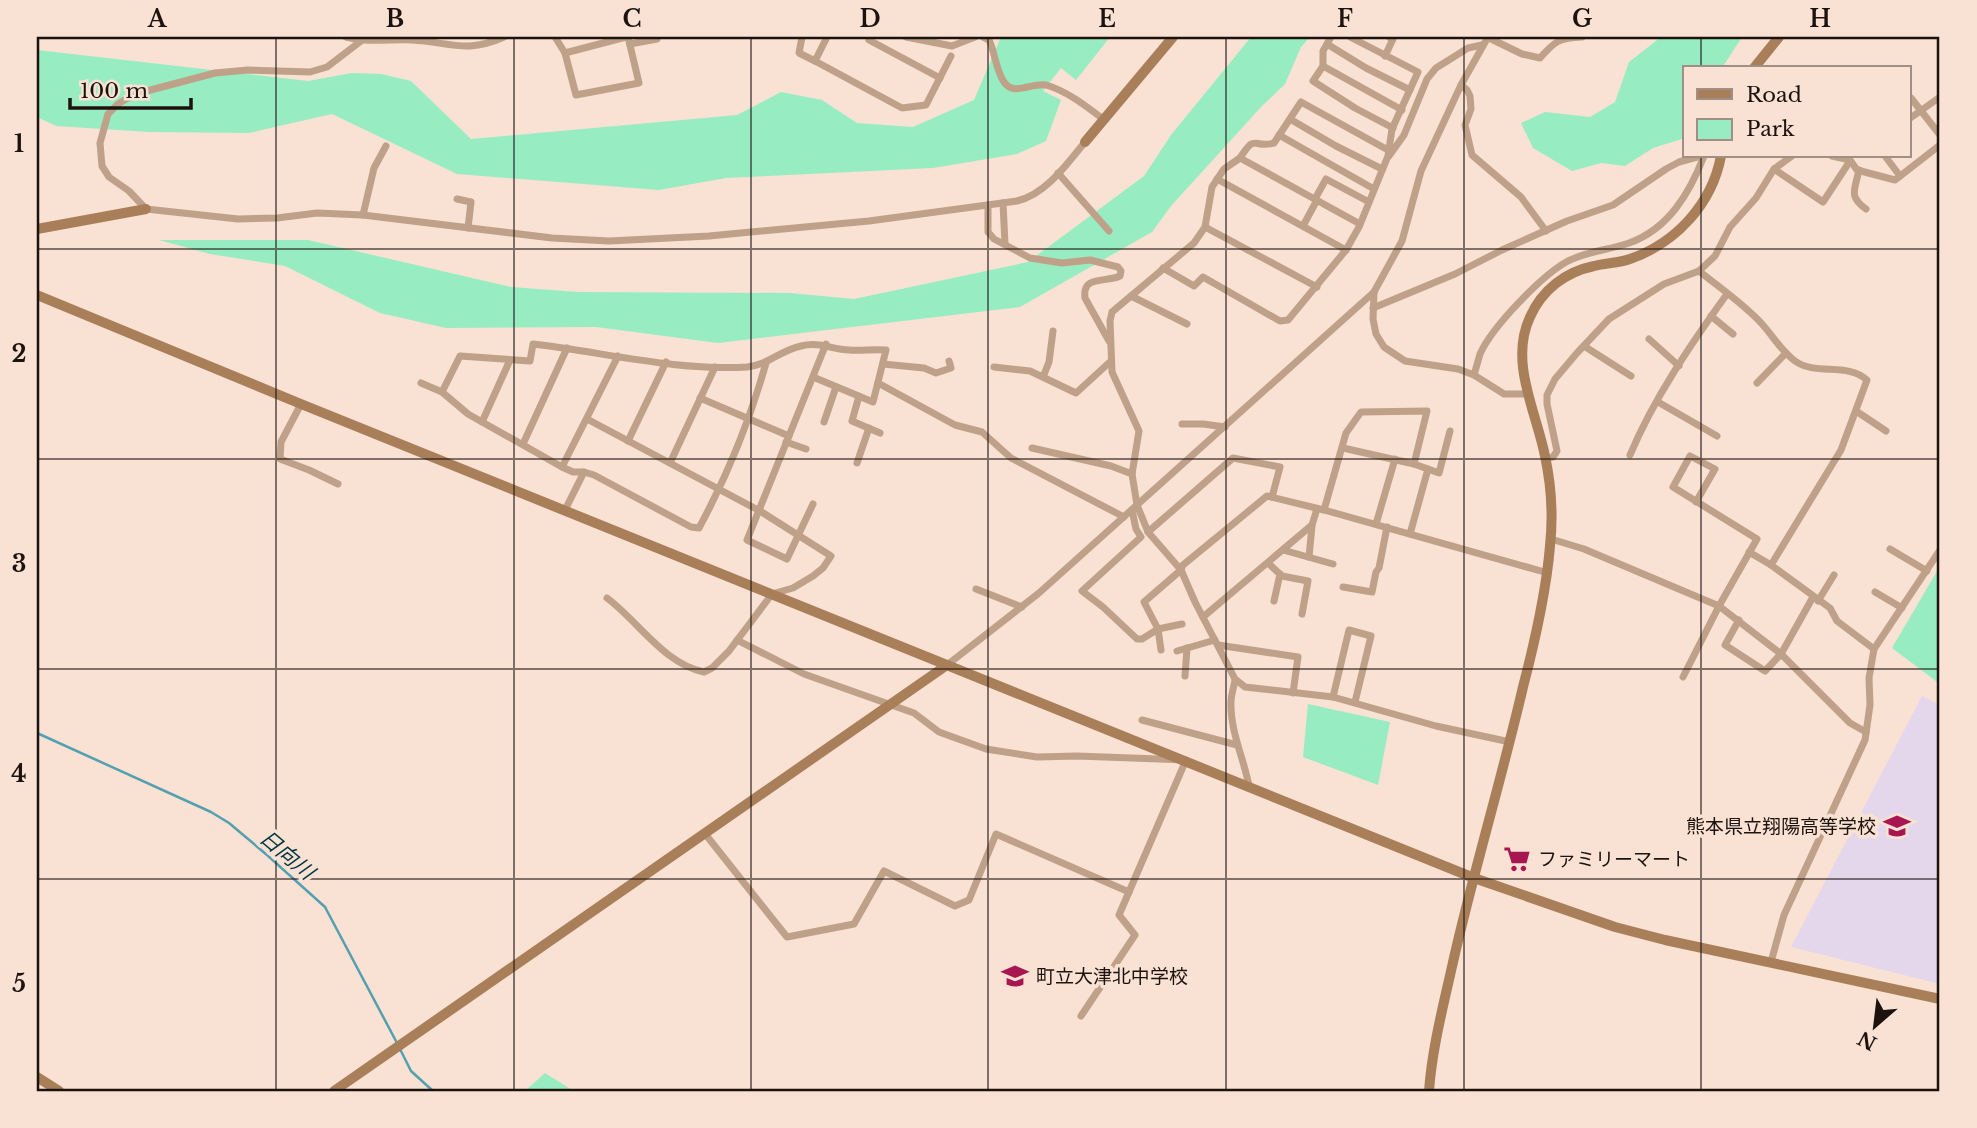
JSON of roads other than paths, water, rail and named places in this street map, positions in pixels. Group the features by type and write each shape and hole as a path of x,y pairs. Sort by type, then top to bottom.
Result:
{"street":[{"path":"346,37 361,41 411,40 467,48 485,46 503,37"},
{"path":"555,37 565,53 576,95 639,83 628,39"},
{"path":"802,37 799,53 902,108 926,105 951,56"},
{"path":"815,61 827,37"},
{"path":"906,37 952,46 975,37"},
{"path":"918,37 931,43"},
{"path":"983,37 989,40 1003,81 1009,87 1017,89 1044,84 1080,101 1103,119"},
{"path":"37,229 146,209 239,219 317,213 363,215 552,238 658,239 869,221 1003,203 1028,198 1058,173 1173,37"},
{"path":"1163,268 1194,286 1203,277 1280,321 1288,320 1308,293 1317,287 1346,250 1360,224 1388,153 1393,128 1418,72 1350,37"},
{"path":"1385,56 1393,38 1390,37"},
{"path":"1388,153 1404,135 1427,79 1436,68 1468,48 1486,40 1540,58 1555,41 1566,37 1582,37"},
{"path":"1756,66 1779,37"},
{"path":"867,38 940,78"},
{"path":"565,53 628,39 657,40"},
{"path":"1393,128 1312,81 1323,66 1322,51 1329,40 1366,68 1410,90"},
{"path":"334,1091 947,665 1022,607 1374,292 1402,241 1421,171 1461,85 1486,40"},
{"path":"146,209 129,191 109,177 102,166 100,143 108,114 118,104 143,92 215,73 248,70 310,72 327,67 361,41"},
{"path":"1323,66 1402,110"},
{"path":"1461,85 1470,96 1471,109 1465,125 1472,155 1521,197 1546,231"},
{"path":"1910,118 1940,97"},
{"path":"1911,98 1940,135"},
{"path":"1182,625 1158,629 1142,639 1137,639 1082,591 1141,537 1136,529 1132,474 1139,431 1112,372 1112,312 1195,243 1205,227 1212,187 1224,169 1240,158 1255,141 1268,145 1274,143 1301,102 1388,153"},
{"path":"1290,119 1382,169"},
{"path":"1279,135 1374,189"},
{"path":"1839,158 1850,161 1859,170 1895,180 1940,145"},
{"path":"363,215 374,168 386,146"},
{"path":"1240,158 1360,224"},
{"path":"1373,307 1455,274 1546,231 1613,205 1666,169 1695,158"},
{"path":"1474,375 1480,354 1527,294 1564,263 1594,250 1631,242 1666,220 1686,194 1702,158"},
{"path":"1429,1091 1435,1044 1474,878 1510,742 1548,573 1551,539 1546,459 1522,369 1522,340 1529,318 1551,286 1569,274 1590,266 1630,259 1669,238 1698,210 1712,185 1720,158"},
{"path":"1546,459 1553,457 1557,451 1547,395 1555,379 1609,319 1664,284 1699,271 1715,256 1730,227 1756,198 1774,169 1789,158"},
{"path":"1886,158 1900,176"},
{"path":"1774,169 1823,202 1850,161"},
{"path":"1859,170 1854,197 1866,209"},
{"path":"1058,173 1109,231"},
{"path":"1217,179 1346,250"},
{"path":"1303,226 1326,179 1369,202"},
{"path":"457,199 471,202 468,228"},
{"path":"1003,203 1005,244"},
{"path":"988,205 988,232 994,239 1030,258 1062,262 1090,260 1118,267 1120,276 1090,282 1084,290 1085,298 1111,345"},
{"path":"1205,227 1317,287"},
{"path":"1699,271 1762,324 1796,362 1812,370 1843,370 1867,380 1841,450 1771,565"},
{"path":"1374,292 1376,334 1384,347 1394,355 1405,360 1444,366 1474,375 1504,394 1530,394"},
{"path":"1630,455 1692,342 1727,294"},
{"path":"37,295 1474,878 1615,927 1665,940 1940,999"},
{"path":"1131,296 1187,324"},
{"path":"1711,316 1733,334"},
{"path":"1043,377 1049,362 1052,331"},
{"path":"1649,339 1679,366"},
{"path":"442,392 460,356 530,361 533,344 715,367 750,367 766,363 787,350 804,345 826,344 847,351 886,350 873,402 813,377"},
{"path":"813,504 787,559 747,540 826,344"},
{"path":"1584,346 1631,376"},
{"path":"523,444 567,348"},
{"path":"1757,383 1786,353"},
{"path":"562,467 618,356"},
{"path":"482,422 510,360"},
{"path":"994,367 1030,371 1076,393 1111,361"},
{"path":"628,441 666,362"},
{"path":"421,383 442,392 468,414 562,467 573,472 594,475 691,527 699,528 720,490 766,363"},
{"path":"883,364 924,368 936,373 951,368"},
{"path":"670,463 715,367"},
{"path":"878,383 955,425 982,432 1011,458 1124,517"},
{"path":"824,422 836,387"},
{"path":"859,396 852,421 880,433"},
{"path":"700,398 747,418 806,449"},
{"path":"1658,401 1717,436"},
{"path":"301,404 281,442 280,459 338,484"},
{"path":"1203,617 1312,525 1321,509 1346,433 1361,412 1427,411 1414,464"},
{"path":"1856,411 1886,431"},
{"path":"587,419 760,511 831,555 823,568 813,576 793,588 772,594 712,668 700,672 667,654 607,598"},
{"path":"1182,424 1226,427"},
{"path":"857,463 869,428"},
{"path":"1343,448 1395,459 1439,473 1450,431"},
{"path":"1032,448 1111,466 1132,474"},
{"path":"1683,677 1757,539 1696,502 1673,487 1690,456 1715,469 1696,502"},
{"path":"1147,533 1233,458 1280,467 1272,497"},
{"path":"1376,524 1395,459"},
{"path":"1410,534 1428,469"},
{"path":"565,510 584,472"},
{"path":"1161,650 1158,629 1144,602 1181,570 1183,565 1267,496 1548,573"},
{"path":"1135,508 1147,533 1181,570 1236,680 1245,687 1334,697 1436,726 1510,742"},
{"path":"1309,556 1312,525"},
{"path":"1343,587 1372,592 1387,527"},
{"path":"1551,539 1584,549 1719,606 1781,654 1850,723 1866,732"},
{"path":"1891,549 1927,571"},
{"path":"1283,550 1333,564"},
{"path":"1771,962 1784,915 1866,740 1870,705 1869,678 1874,649 1940,550"},
{"path":"1749,552 1830,608 1837,621 1874,649"},
{"path":"1268,563 1280,574 1308,581 1302,614"},
{"path":"1274,601 1280,574"},
{"path":"1739,620 1725,645 1765,671 1781,654 1834,575"},
{"path":"976,589 1022,607"},
{"path":"1875,592 1902,608"},
{"path":"1334,697 1349,630 1371,636 1356,702"},
{"path":"737,640 804,674 914,713 939,732 986,749 1037,757 1186,760"},
{"path":"1177,651 1217,643 1298,657 1293,693"},
{"path":"1185,676 1187,649"},
{"path":"1236,680 1231,703 1237,745 1249,786"},
{"path":"1142,720 1237,745"},
{"path":"1081,1016 1135,935 1119,915 1186,760"},
{"path":"706,835 787,937 853,924 884,871 955,905 969,900 996,834 1129,892"},
{"path":"37,1077 59,1091"}],"waterway":[{"name":"日向川","path":"37,733 211,812 229,823 267,855 325,907 397,1043"},
{"name":"日向川","path":"400,1049 411,1071 433,1091"}],"place":[{"name":"熊本県立翔陽高等学校","path":"1897,826"},
{"name":"ファミリーマート","path":"1517,859"},
{"name":"町立大津北中学校","path":"1015,976"}]}
